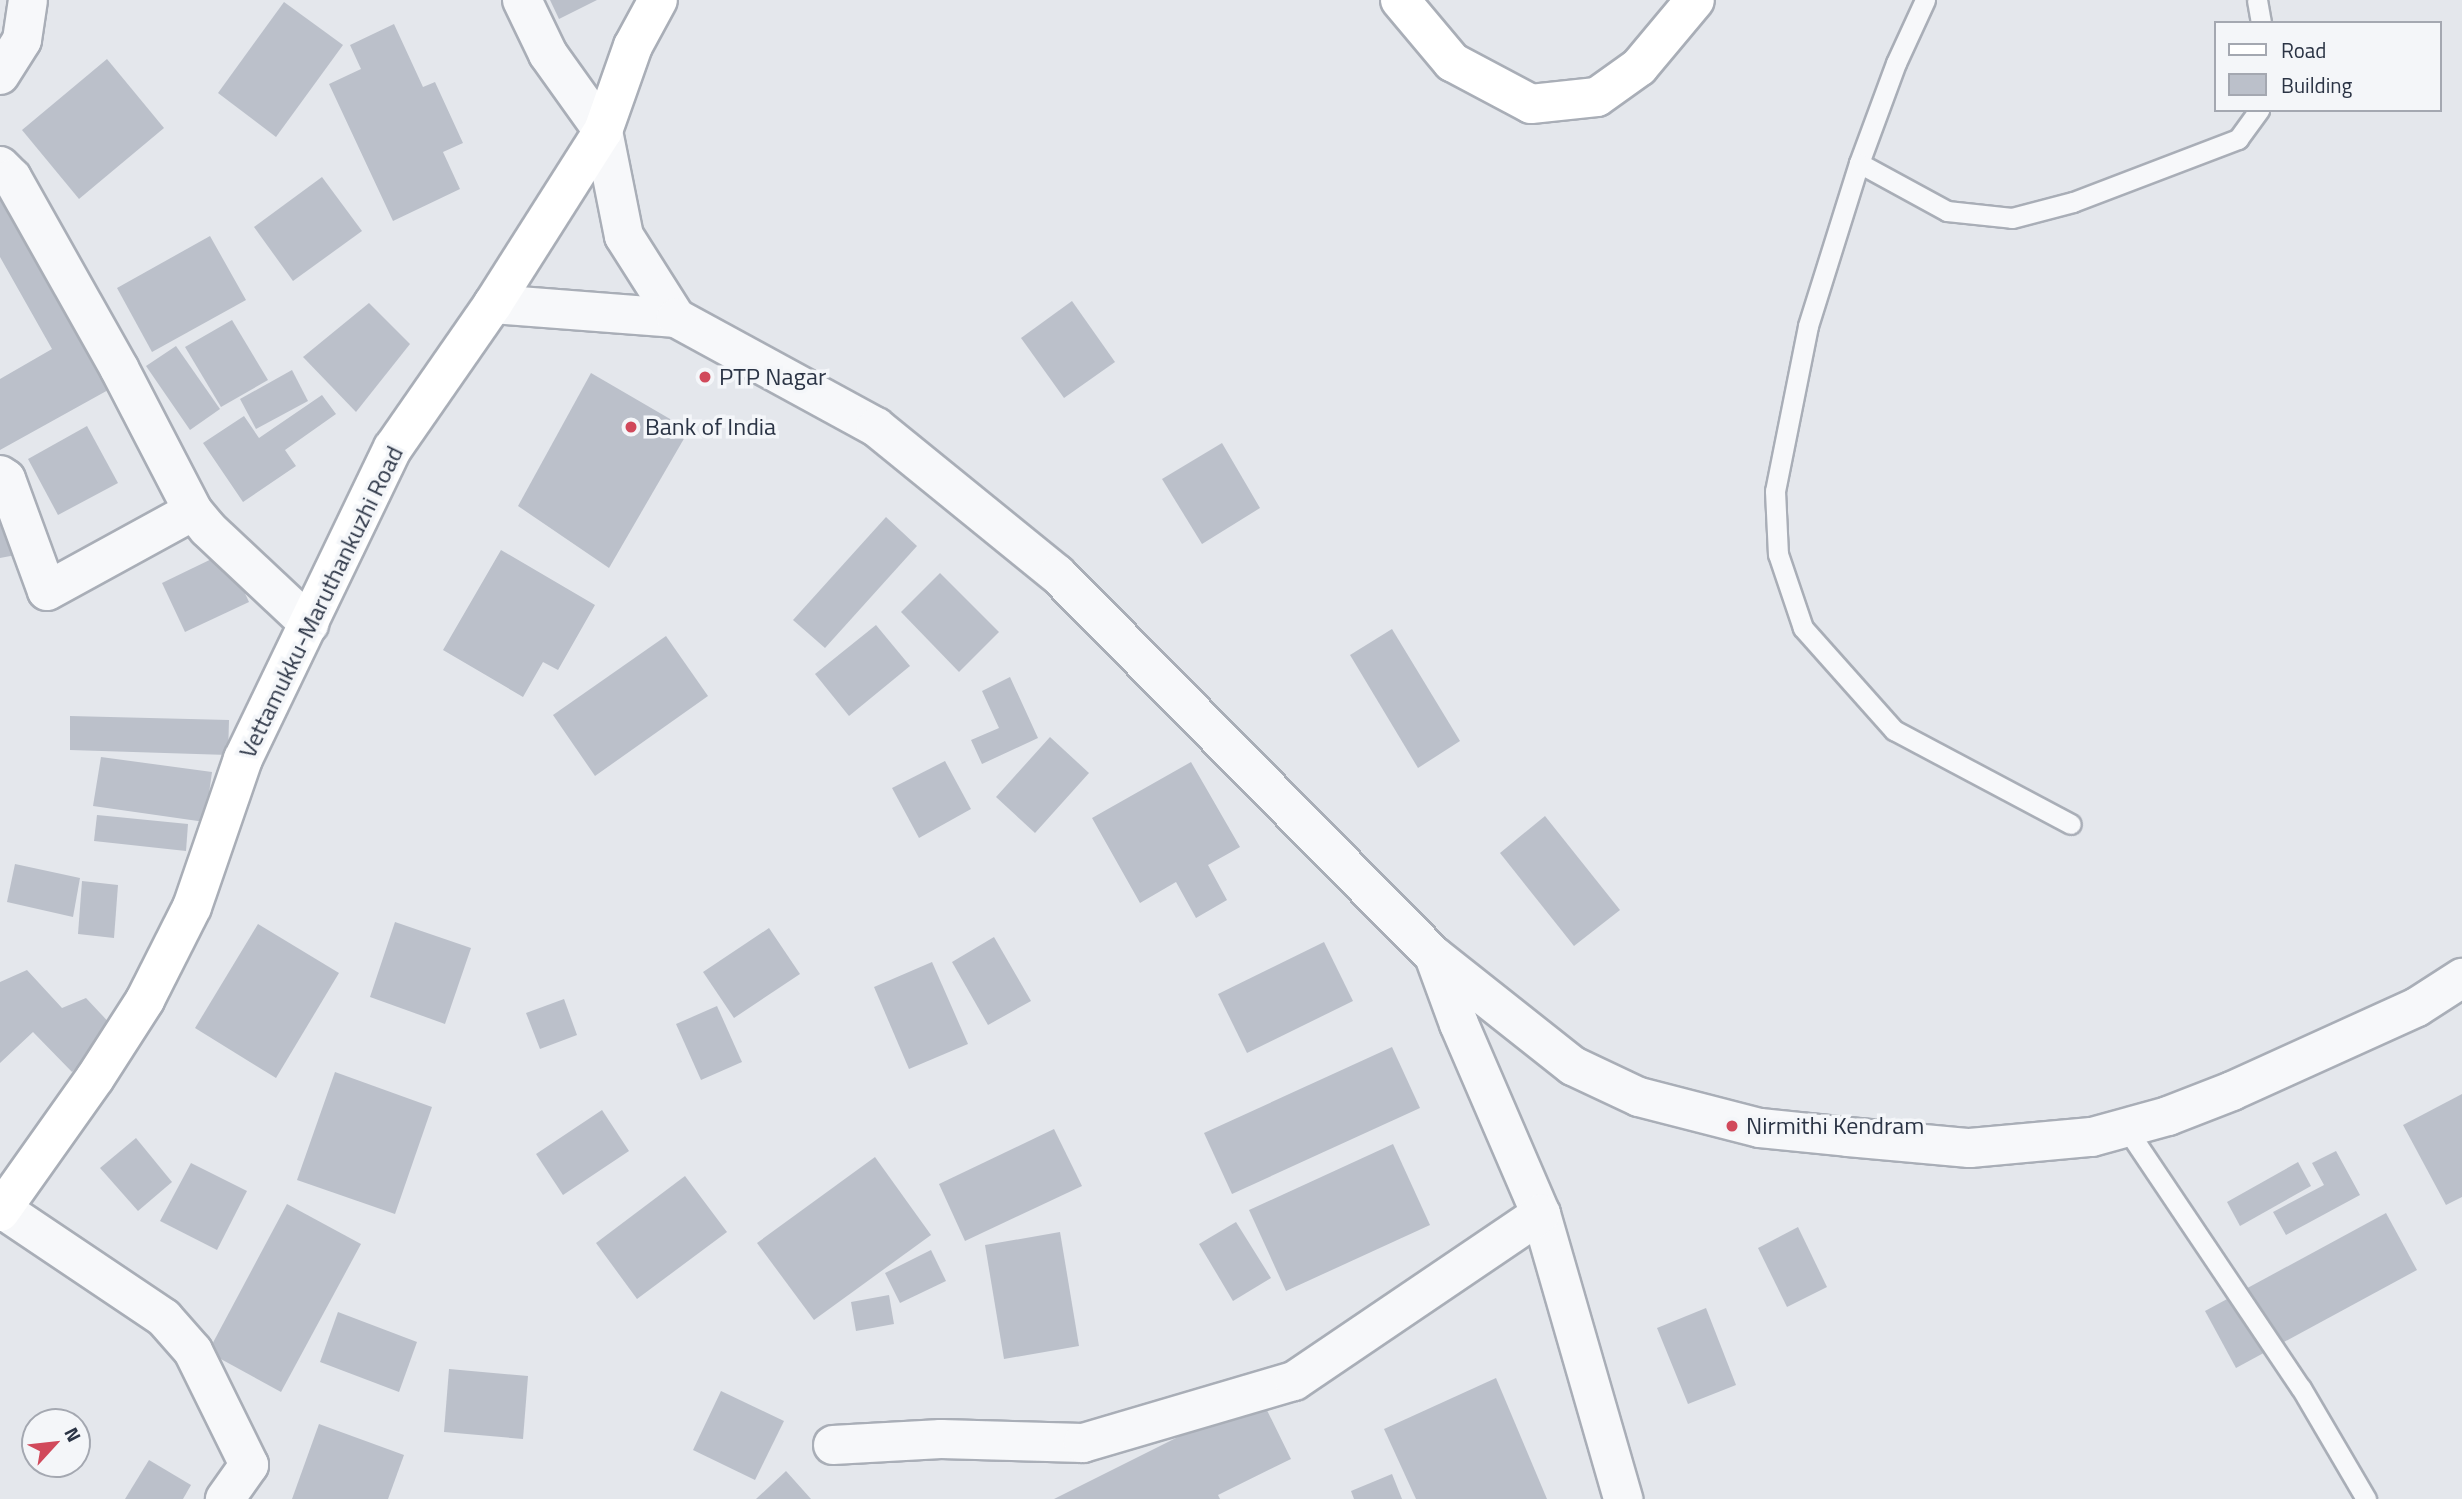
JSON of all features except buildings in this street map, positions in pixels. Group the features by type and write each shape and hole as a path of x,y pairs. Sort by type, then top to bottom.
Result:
{"main road":[{"name":"Vettamukku-Maruthankuzhi Road","path":"1,1210 95,1077 145,1000 192,907 243,759 393,448 493,304 603,131 633,46 658,0"},
{"path":"1401,0 1451,62 1531,104 1597,97 1639,67 1695,0"}],"street":[{"path":"0,75 22,40 28,0"},
{"path":"522,0 548,54 603,131 624,236 676,318"},
{"path":"0,166 12,178 106,344 193,510 208,529 309,624"},
{"path":"493,304 676,318 876,426 1057,574 1434,956 1573,1066 1639,1097 1760,1128 1970,1148 2092,1137 2168,1116 2232,1091 2417,1007 2462,978"},
{"path":"0,475 6,479 47,591 193,510"},
{"path":"1434,956 1459,1024 1541,1214 1623,1499"},
{"path":"1,1210 164,1318 193,1350 249,1465 225,1499"},
{"path":"833,1445 941,1439 1083,1443 1294,1381 1541,1214"}],"lane":[{"path":"1925,0 1896,63 1859,163 1808,326 1775,491 1778,554 1803,628 1894,730 2071,824"},
{"path":"2257,0 2261,21"},
{"path":"1859,163 1947,211 2012,218 2073,202 2238,139 2258,112"},
{"path":"2126,1128 2301,1388 2366,1499"}],"place":[{"name":"PTP Nagar","path":"705,377"},
{"name":"Bank of India","path":"631,427"},
{"name":"Nirmithi Kendram","path":"1732,1126"}]}
